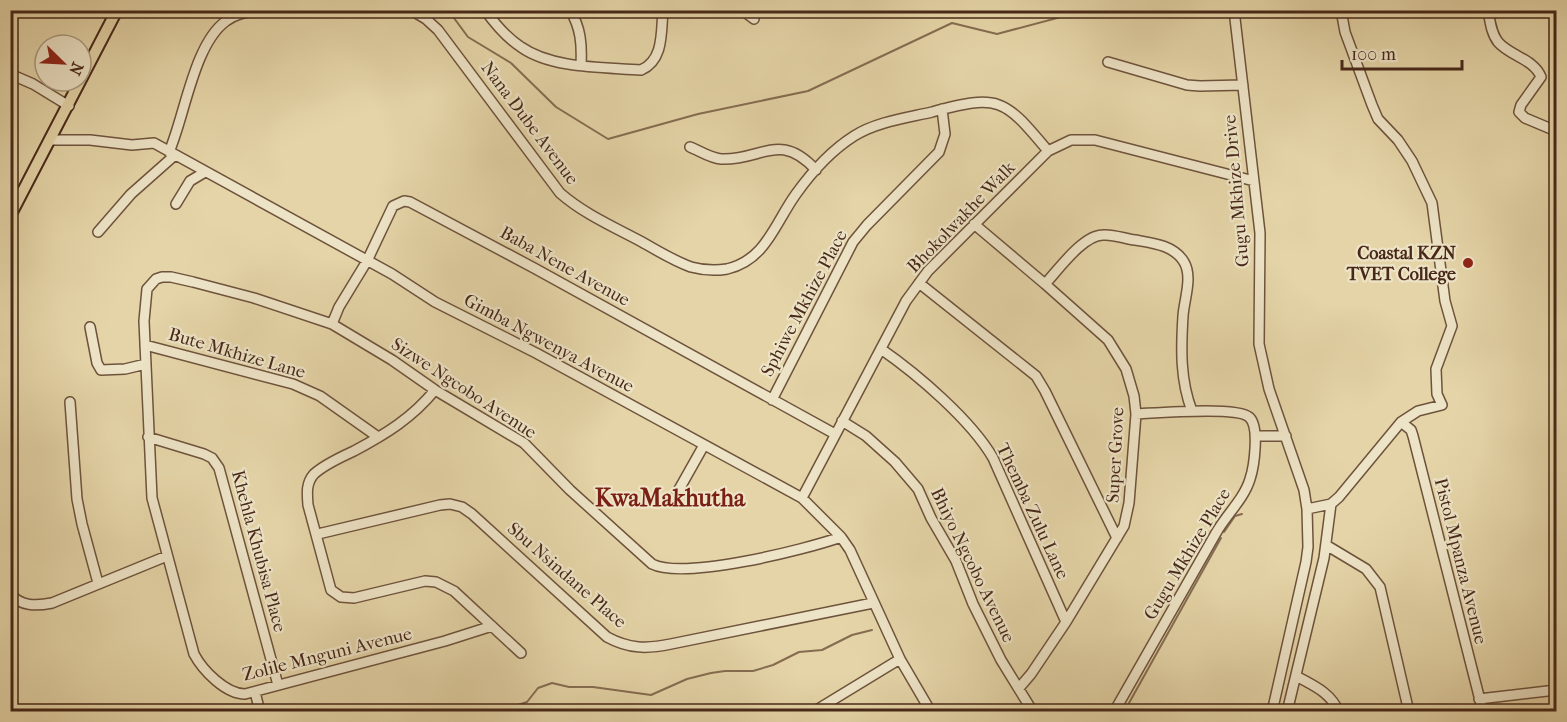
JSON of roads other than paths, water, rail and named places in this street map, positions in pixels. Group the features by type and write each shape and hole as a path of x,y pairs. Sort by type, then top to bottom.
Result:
{"main road":[{"path":"10,216 117,10"}],"street":[{"path":"98,232 131,194 172,153 206,43 226,21 237,15 261,10"},
{"name":"Nana Dube Avenue","path":"411,10 438,30 560,193 581,209 690,267 712,270 727,268 753,257 764,246 796,195 816,170 853,137 869,128 970,102 995,103 1006,107 1026,124 1048,151"},
{"path":"485,10 508,37 538,57 581,65 640,70 656,59 659,51 663,10"},
{"path":"570,10 579,28 581,65"},
{"path":"742,10 754,19"},
{"name":"Gugu Mkhize Drive","path":"1234,10 1261,254 1258,304 1259,344 1269,389 1300,474 1307,509 1306,562 1272,711"},
{"path":"1307,509 1331,504 1401,422 1418,411 1442,405 1437,394 1436,369 1452,326 1445,301 1432,203 1412,161 1375,112 1346,32 1341,10"},
{"path":"1488,10 1492,32 1497,41 1538,69 1541,77 1519,112 1525,118 1557,131"},
{"path":"1108,62 1186,85 1243,84"},
{"path":"10,74 33,84 69,106"},
{"name":"Sphiwe Mkhize Place","path":"772,400 853,242 939,152 945,134 942,109"},
{"name":"Gimba Ngwenya Avenue","path":"50,140 90,140 132,145 148,142 172,153 392,274 435,302 537,353 802,498 841,537 863,576 873,603 900,659 931,711"},
{"name":"Bhokolwakhe Walk","path":"802,498 906,301 935,264 1048,151 1071,140 1095,140 1254,181"},
{"path":"690,147 720,159 783,149 798,154 816,170"},
{"path":"176,204 190,181 205,172"},
{"name":"Baba Nene Avenue","path":"332,324 346,294 367,261 393,206 404,201 410,202 836,434"},
{"name":"Super Grove","path":"974,224 1098,330 1116,351 1130,382 1136,414 1128,517 1066,622 1019,688"},
{"path":"1046,284 1085,241 1095,236 1109,235 1145,242 1164,246 1176,253 1184,262 1187,271 1183,314 1182,374 1192,411"},
{"name":"Sizwe Ngcobo Avenue","path":"147,289 156,279 171,277 254,298 332,324 435,390 524,443 570,490 658,567 684,570 800,549 841,537"},
{"path":"919,283 1028,369 1041,383 1117,538"},
{"name":"Zolile Mnguni Avenue","path":"147,289 144,321 152,498 194,654 199,663 220,683 235,693 246,694 434,644 492,626"},
{"path":"90,327 97,363 101,370 125,369 146,364"},
{"name":"Bute Mkhize Lane","path":"145,345 309,390 378,437"},
{"name":"Themba Zulu Lane","path":"881,349 921,381 964,421 984,444 993,458 1066,622"},
{"path":"435,390 413,415 320,469 309,481 308,505 318,534 331,590 341,597 354,598 425,581 436,582 454,591 522,653"},
{"path":"70,402 77,499 98,583"},
{"path":"1136,414 1192,411 1239,413 1247,415 1252,420 1256,436 1286,436"},
{"name":"Bhiyo Ngcobo Avenue","path":"842,421 866,436 895,462 918,489 931,518 956,561 983,625 1001,660 1033,711"},
{"name":"Pistol Mpanza Avenue","path":"1401,422 1411,430 1413,436 1483,711"},
{"name":"Gugu Mkhize Place","path":"1114,711 1219,527 1247,487 1252,470 1256,436"},
{"name":"Khehla Khubisa Place","path":"148,437 204,454 212,458 219,468 278,685"},
{"path":"677,493 704,445"},
{"name":"Sbu Nsindane Place","path":"318,534 440,505 450,504 462,507 607,637 635,648 650,648 873,603"},
{"path":"1287,711 1326,545 1331,504"},
{"path":"1326,545 1366,569 1380,586 1409,711"},
{"path":"10,593 21,603 42,605 167,556"},
{"path":"813,711 900,659"},
{"path":"1296,676 1328,694 1339,711"},
{"path":"1479,699 1557,690"},
{"path":"255,692 260,711"}],"waterway":[{"path":"448,10 468,37 511,63 556,107 608,139 698,114 808,91 952,23 997,34 1087,10"},
{"path":"1224,532 1235,516 1242,514"},
{"path":"1124,712 1221,538"},
{"path":"496,712 527,702 538,688 552,683 569,687 593,687 651,695 687,679 711,673 753,671 773,665 799,652 822,650 852,635 872,630"}],"place":[{"name":"Coastal KZN TVET College","path":"1468,263"}],"district":[{"name":"KwaMakhutha","path":"670,498"}]}
